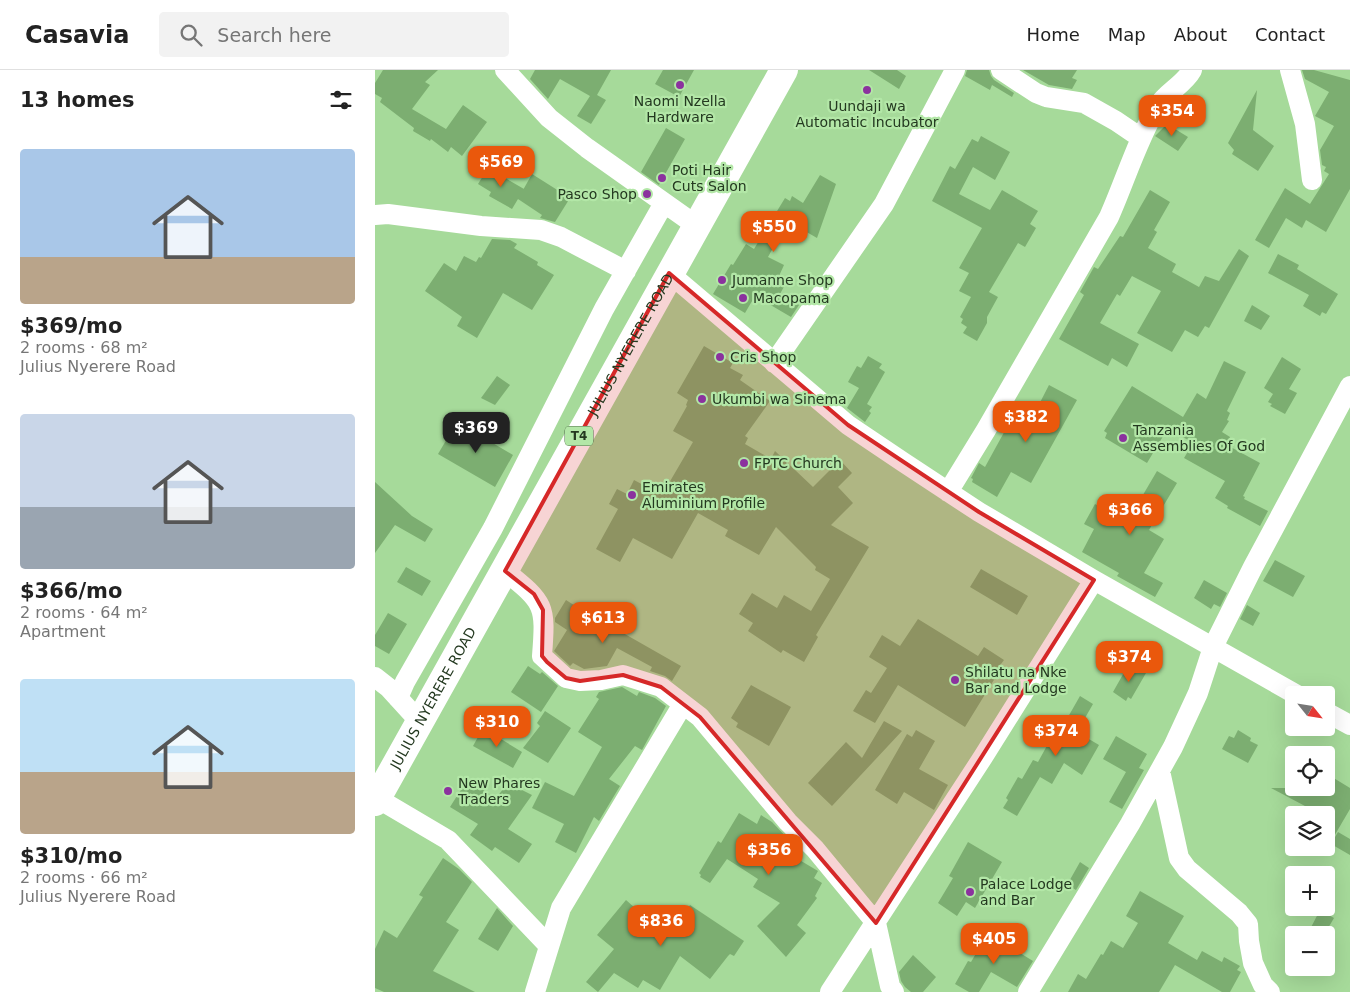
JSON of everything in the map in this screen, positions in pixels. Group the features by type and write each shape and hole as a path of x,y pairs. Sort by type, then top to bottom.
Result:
{"highway":[{"name":"JULIUS NYERERE ROAD","path":"376,800 784,70"}],"street":[{"path":"505,70 549,118 587,148 697,226"},
{"path":"774,363 884,204 955,70"},
{"path":"1001,70 1046,97 1084,103 1141,138"},
{"path":"948,492 1104,226 1125,182 1141,138 1159,104 1188,77 1192,70"},
{"path":"1291,70 1305,124 1311,180"},
{"path":"398,698 405,682 493,528 604,309 664,203"},
{"path":"375,215 388,214 481,226 541,230 561,237 625,271"},
{"path":"669,273 848,425 948,492 1094,580 1285,688"},
{"path":"1028,992 1130,824 1173,747 1198,693 1213,647 1253,567 1350,386"},
{"path":"505,571 534,594 543,610 542,656 566,678 580,681 601,680 623,675 661,687 700,717 788,822 815,849 876,923 890,986 894,992"},
{"path":"830,992 983,757 1094,580"},
{"path":"375,677 389,688 419,722"},
{"path":"535,992 561,908 683,704"},
{"path":"1335,717 1350,725"},
{"path":"1160,771 1179,858 1187,870 1232,907 1248,924 1253,964 1263,984 1270,992"},
{"path":"376,800 448,840 549,946"}],"highlighted area":[{"path":"669,273 848,425 979,512 1094,580 876,923 700,717 661,687 623,675 580,681 566,678 547,662 542,656 543,610 534,594 505,571"}],"building":[{"path":"383,70 438,70 425,82 430,85 412,109 446,129 463,105 487,122 462,156 451,147 448,152 431,139 430,141 413,131 414,128 380,102 382,98 375,94 375,83"},
{"path":"535,70 611,70 597,95 606,100 591,124 577,116 590,96 560,79 548,99 530,79"},
{"path":"663,70 694,70 679,97 655,84"},
{"path":"869,70 897,70 906,76 899,89"},
{"path":"967,70 989,70 994,80 1014,93 1012,97 992,85 990,90 965,76"},
{"path":"1023,70 1077,70 1072,78 1077,80 1072,89 1049,85"},
{"path":"1302,70 1314,70 1350,80 1350,189 1326,232 1306,220 1302,228 1286,218 1269,248 1255,240 1285,188 1310,204 1329,174 1324,171 1326,167 1322,165 1320,150 1334,126 1315,116 1329,92 1305,79"},
{"path":"1257,90 1253,130 1274,146 1258,171 1232,154 1234,150 1228,143"},
{"path":"1167,124 1188,137 1178,151 1155,136"},
{"path":"666,128 685,139 659,185 641,172"},
{"path":"981,136 1010,152 995,180 973,167 959,194 990,210 1002,190 1038,211 1030,224 1036,228 1025,247 1018,243 989,292 998,297 977,341 963,333 967,327 961,323 963,319 960,317 971,297 959,291 969,273 959,268 982,228 932,201 950,166 955,169 972,139 978,142"},
{"path":"488,168 524,189 512,209 489,196 491,192 478,184"},
{"path":"532,174 570,198 555,222 540,218 542,215 518,199"},
{"path":"820,175 836,184 817,238 791,223 786,231 783,230 768,257 784,265 779,276 787,281 780,294 799,305 791,317 755,296 745,313 713,294 731,264 733,265 746,244 754,249 785,198 790,201 792,196 803,203"},
{"path":"1150,190 1170,202 1154,230 1157,232 1148,248 1176,264 1172,272 1199,287 1205,276 1219,281 1239,249 1249,256 1209,328 1205,326 1198,337 1185,330 1172,352 1137,333 1161,291 1132,276 1120,296 1117,294 1100,323 1139,344 1127,367 1112,358 1108,366 1059,339 1084,295 1080,292 1094,267 1098,269 1120,236 1123,237"},
{"path":"492,239 510,240 517,244 514,248 538,262 537,265 554,275 532,310 503,293 477,338 457,326 462,317 425,291 444,263 456,271 464,256 476,262 479,257 481,258"},
{"path":"1278,254 1299,265 1297,269 1338,294 1326,314 1322,312 1320,316 1303,306 1309,295 1268,273"},
{"path":"1252,305 1270,316 1261,330 1244,321"},
{"path":"704,346 733,363 730,368 743,375 740,380 770,401 745,436 748,438 745,444 771,459 775,451 813,487 840,460 852,473 838,487 853,503 831,525 869,547 816,635 818,637 804,662 783,650 781,653 748,631 753,623 739,614 752,593 777,608 784,595 811,611 830,579 815,570 816,567 776,527 759,555 725,536 728,530 698,513 672,559 633,538 620,562 596,549 618,509 609,504 617,489 627,494 634,480 662,495 693,442 673,431 687,406 688,400 677,393"},
{"path":"868,356 882,364 879,368 885,372 867,404 872,407 869,411 871,413 865,422 847,408 859,388 848,382 857,366 861,368"},
{"path":"1282,357 1301,369 1289,389 1297,393 1285,414 1270,406 1272,404 1268,402 1273,394 1264,388"},
{"path":"1224,361 1246,372 1227,411 1230,413 1227,420 1229,421 1222,432 1230,437 1227,445 1260,463 1243,496 1245,497 1244,499 1268,511 1260,526 1227,508 1228,506 1215,498 1225,481 1184,458 1193,443 1168,428 1147,463 1105,438 1107,433 1104,431 1132,386 1183,417 1197,393 1206,399"},
{"path":"497,376 510,385 495,405 481,398"},
{"path":"1049,385 1077,400 1031,483 1011,472 997,497 972,482 973,479 971,478 979,463 985,467 1013,416 1021,421 1023,418 1030,422"},
{"path":"457,422 513,455 495,487 438,454"},
{"path":"1157,471 1177,483 1149,530 1164,539 1144,573 1163,583 1155,597 1117,576 1119,573 1082,552 1094,529 1084,524 1095,504 1100,507 1103,501 1130,517"},
{"path":"375,482 412,516 433,529 425,542 395,525 375,553"},
{"path":"1275,560 1305,576 1293,597 1263,581"},
{"path":"406,567 431,581 422,596 397,582"},
{"path":"981,569 1028,596 1017,615 970,587"},
{"path":"1204,580 1227,593 1220,607 1214,604 1211,609 1194,598"},
{"path":"566,600 608,627 609,625 681,666 672,681 665,676 650,671 652,667 617,648 607,666 584,669 573,663 570,666 554,651 567,630 555,622 555,618"},
{"path":"1247,605 1260,613 1253,626 1240,619"},
{"path":"388,613 407,624 389,654 375,646 375,635"},
{"path":"918,619 978,656 984,647 1004,660 998,668 1000,670 965,727 898,685 875,723 853,711 866,690 871,693 887,668 869,657 882,635 900,646"},
{"path":"528,666 540,674 542,672 558,686 541,712 511,692"},
{"path":"1132,666 1146,673 1131,699 1128,697 1126,701 1113,692 1126,669 1130,671"},
{"path":"751,685 791,707 769,746 736,727 738,723 731,718"},
{"path":"622,687 637,696 639,692 655,698 666,706 642,750 635,746 609,779 620,786 599,821 594,817 576,853 555,842 564,824 532,808 545,782 574,796 602,747 578,732 599,699 596,697 599,692"},
{"path":"1080,696 1093,704 1077,732 1099,745 1082,775 1064,763 1052,784 1040,777 1017,816 1003,808 1008,800 1006,798 1018,777 1022,779 1033,760 1038,762 1060,722 1064,724"},
{"path":"545,711 571,728 548,763 523,748 540,726 537,723"},
{"path":"884,721 902,731 832,806 808,783 846,742 862,758"},
{"path":"483,728 522,752 513,768 473,746"},
{"path":"916,730 935,741 919,769 948,785 934,810 904,792 897,804 875,790 907,734 912,737"},
{"path":"1238,730 1251,738 1250,741 1258,745 1248,763 1222,749 1229,736 1234,738"},
{"path":"1116,736 1147,754 1139,768 1144,770 1122,809 1109,802 1126,772 1103,759"},
{"path":"1335,779 1350,788 1350,809 1335,835 1335,806 1305,806 1286,796 1335,796"},
{"path":"467,780 496,798 508,783 532,795 508,829 532,844 519,863 495,847 492,851 470,835 478,824 450,807"},
{"path":"1271,788 1285,788 1285,795"},
{"path":"739,813 757,824 761,815 772,822 792,843 786,852 818,871 814,878 822,883 815,896 817,898 797,925 806,933 786,957 757,926 780,903 753,887 758,879 727,859 710,883 700,877 699,873 718,841 721,843"},
{"path":"1338,832 1350,839 1350,855 1335,846 1335,837"},
{"path":"968,842 1002,862 975,908 966,902 957,916 938,903 953,878 949,876"},
{"path":"443,858 459,869 472,882 446,922 459,930 433,971 475,992 384,992 375,988 375,949 384,930 397,938 423,897 419,895"},
{"path":"1080,862 1089,868 1076,890 1067,885"},
{"path":"1140,891 1184,916 1168,943 1197,960 1202,951 1222,962 1224,957 1240,966 1237,970 1241,972 1230,992 1222,992 1175,965 1159,992 1068,992 1078,974 1086,979 1111,941 1123,948 1138,923 1126,916"},
{"path":"626,900 652,923 670,934 690,905 744,941 734,956 730,954 710,979 680,956 660,990 643,980 638,988 614,973 598,992 586,982 614,949 597,935"},
{"path":"497,908 513,926 498,951 478,939"},
{"path":"1317,916 1330,916 1334,918 1329,926 1312,926"},
{"path":"988,933 1033,961 1017,987 991,972 979,992 969,992 955,984 968,961 971,962"},
{"path":"913,955 936,977 923,992 911,992 901,981 899,972"}],"place":[{"name":"Naomi Nzella Hardware","path":"680,85"},
{"name":"Uundaji wa Automatic Incubator","path":"867,90"},
{"name":"Poti Hair Cuts Salon","path":"662,178"},
{"name":"Pasco Shop","path":"647,194"},
{"name":"Jumanne Shop","path":"722,280"},
{"name":"Macopama","path":"743,298"},
{"name":"Cris Shop","path":"720,357"},
{"name":"Ukumbi wa Sinema","path":"702,399"},
{"name":"Tanzania Assemblies Of God","path":"1123,438"},
{"name":"FPTC Church","path":"744,463"},
{"name":"Emirates Aluminium Profile","path":"632,495"},
{"name":"Shilatu na Nke Bar and Lodge","path":"955,680"},
{"name":"New Phares Traders","path":"448,791"},
{"name":"Palace Lodge and Bar","path":"970,892"}]}
